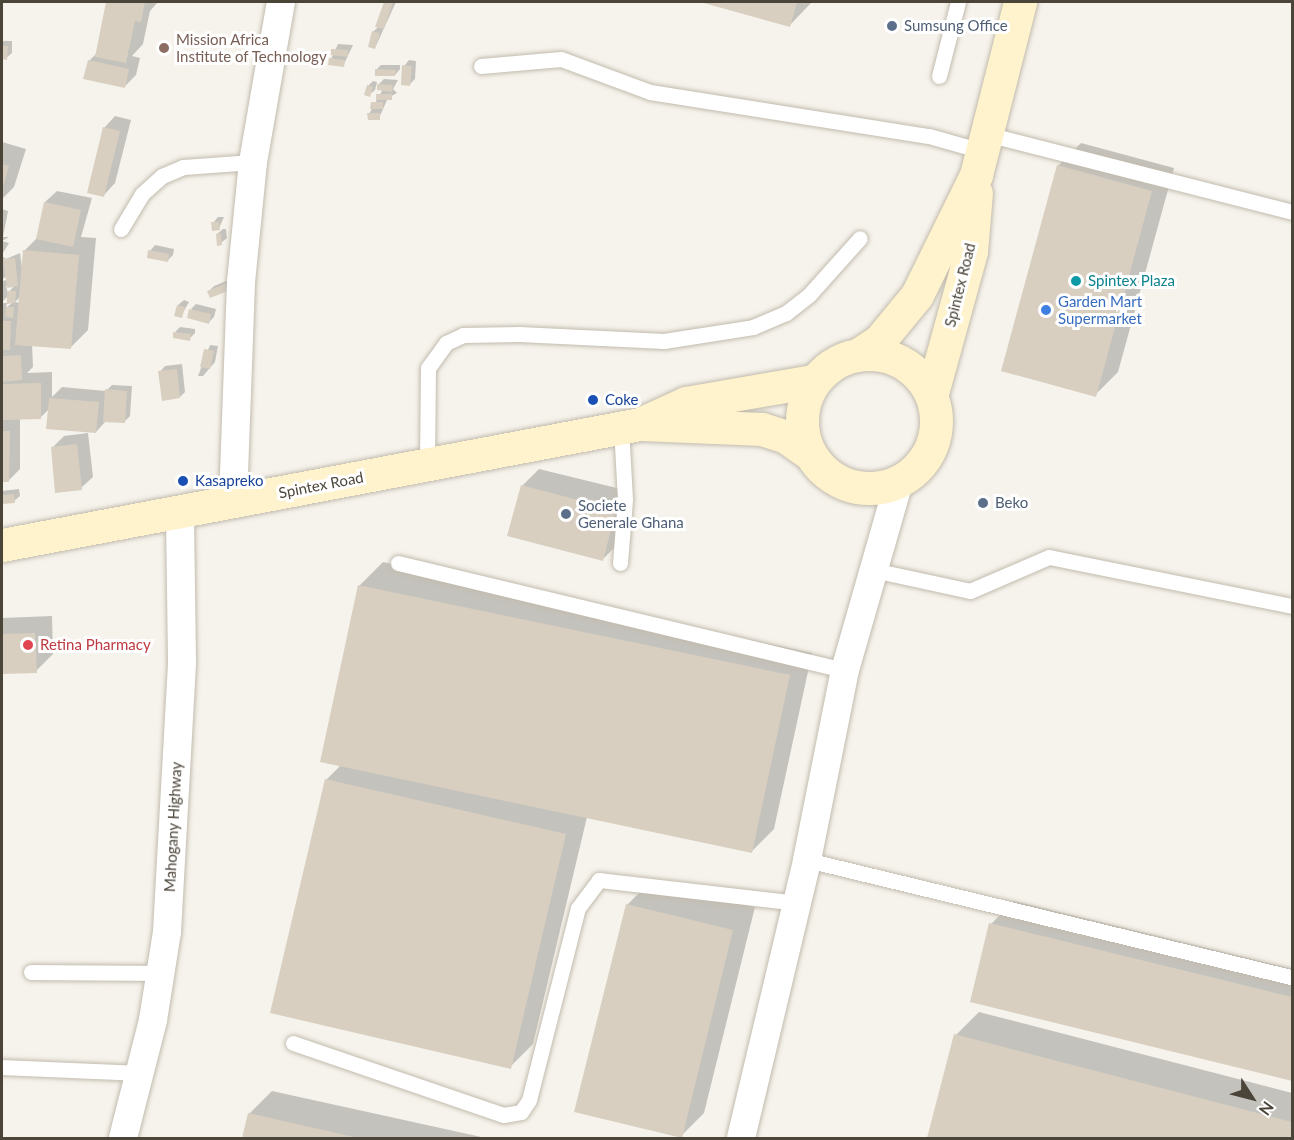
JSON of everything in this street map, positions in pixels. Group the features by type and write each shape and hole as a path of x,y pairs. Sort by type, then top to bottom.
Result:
{"main road":[{"name":"Spintex Road","path":"932,393 971,252 982,153 1020,2"},
{"name":"Spintex Road","path":"861,353 880,340 917,295 982,153"},
{"path":"861,353 890,356 915,369 932,393 938,418 933,444 920,466 899,482 874,489 849,486 826,474 810,454 802,430 803,412 814,381 827,367 861,353"},
{"name":"Spintex Road","path":"2,545 630,426 686,403 814,381"},
{"name":"Spintex Road","path":"630,426 762,429 786,437 810,454"}],"street":[{"path":"232,501 241,282 253,162 281,2"},
{"path":"741,1138 807,860 845,670 899,482"},
{"name":"Mahogany Highway","path":"123,1138 140,1073 161,973 167,932 182,661 180,511"}],"lane":[{"path":"939,76 958,2"},
{"path":"482,66 561,59 650,92 929,136 982,153 1293,212"},
{"path":"121,229 142,194 162,176 183,167 253,162"},
{"path":"427,464 428,368 446,343 463,335 519,334 664,340 753,327 786,313 809,294 860,238"},
{"path":"620,563 630,426"},
{"path":"873,570 970,591 1049,557 1293,606"},
{"path":"398,563 845,670"},
{"path":"807,860 1293,977"},
{"path":"293,1043 503,1115 521,1112 529,1100 578,908 599,880 797,903"},
{"path":"31,972 161,973"},
{"path":"2,1067 140,1073"}],"building":[{"path":"106,2 145,2 141,22 135,21 126,63 95,57"},
{"path":"384,2 393,2 384,29 375,27"},
{"path":"700,2 797,2 790,27"},
{"path":"372,31 380,33 375,49 368,47"},
{"path":"2,46 8,46 7,60 2,59"},
{"path":"331,49 348,50 348,57 331,55"},
{"path":"329,58 345,60 344,67 328,65"},
{"path":"88,60 129,69 125,88 83,79"},
{"path":"402,65 412,66 410,86 401,85"},
{"path":"375,69 396,70 395,76 375,76"},
{"path":"377,84 393,85 392,92 377,90"},
{"path":"367,85 373,87 370,97 364,95"},
{"path":"376,94 392,94 392,100 376,100"},
{"path":"371,102 383,102 383,109 370,109"},
{"path":"367,113 380,113 380,120 368,120"},
{"path":"103,127 120,131 104,197 87,193"},
{"path":"2,164 9,166 2,190"},
{"name":"Spintex Plaza","path":"1057,165 1152,191 1096,397 1001,371"},
{"path":"44,202 81,210 73,247 36,239"},
{"path":"211,222 219,222 220,230 212,231"},
{"path":"221,233 222,245 217,246 216,234"},
{"path":"23,250 79,255 71,349 15,345"},
{"path":"148,250 169,254 168,262 147,258"},
{"path":"15,258 18,286 7,288 3,259"},
{"path":"225,284 228,291 210,298 207,291"},
{"path":"7,291 16,291 15,303 7,304"},
{"path":"177,305 185,307 182,318 174,316"},
{"path":"6,307 14,307 13,318 5,317"},
{"path":"189,309 211,314 209,324 187,318"},
{"path":"2,321 11,321 10,350 2,350"},
{"path":"173,332 191,334 190,341 173,338"},
{"path":"204,349 214,351 210,369 200,367"},
{"path":"21,355 22,380 2,382 2,356"},
{"path":"177,369 180,398 162,401 158,371"},
{"path":"41,383 41,419 2,420 2,384"},
{"path":"105,389 127,391 125,423 103,422"},
{"path":"49,398 99,402 96,433 46,429"},
{"path":"2,431 10,431 9,482 2,482"},
{"path":"77,444 82,490 55,493 51,447"},
{"path":"521,485 616,510 603,561 507,536"},
{"path":"14,494 15,503 2,504 2,495"},
{"path":"358,585 790,675 752,853 320,762"},
{"path":"35,633 37,673 2,674 2,634"},
{"path":"325,779 566,834 511,1069 270,1013"},
{"path":"626,904 733,930 682,1138 574,1112"},
{"path":"989,923 1292,997 1292,1081 970,1002"},
{"path":"954,1034 1292,1122 1292,1138 927,1138"},
{"path":"248,1113 358,1138 242,1138"}],"place":[{"name":"Sumsung Office","path":"892,26"},
{"name":"Mission Africa Institute of Technology","path":"164,48"},
{"name":"Spintex Plaza","path":"1076,281"},
{"name":"Garden Mart Supermarket","path":"1046,310"},
{"name":"Coke","path":"593,400"},
{"name":"Kasapreko","path":"183,481"},
{"name":"Beko","path":"983,503"},
{"name":"Societe Generale Ghana","path":"566,514"},
{"name":"Retina Pharmacy","path":"28,645"}]}
